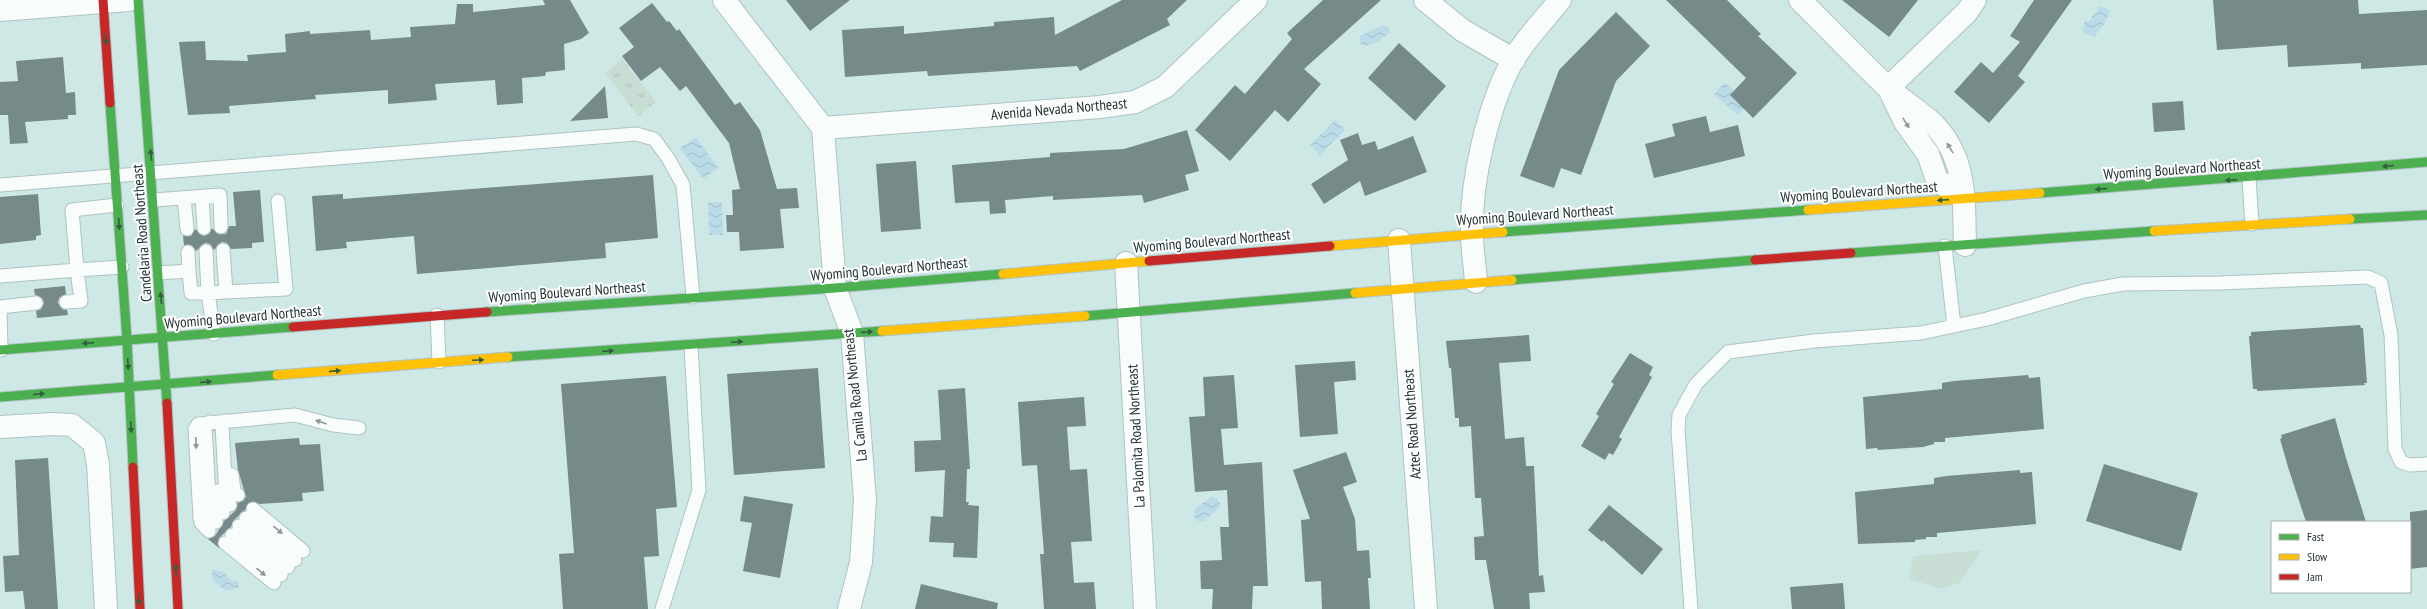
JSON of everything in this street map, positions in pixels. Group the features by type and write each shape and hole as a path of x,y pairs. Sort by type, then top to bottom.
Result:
{"main road":[{"name":"Candelaria Road Northeast","path":"138,0 164,337 178,609"},
{"name":"Candelaria Road Northeast","path":"103,1 127,340 140,609"},
{"name":"Wyoming Boulevard Northeast","path":"1,350 437,315 835,288 1126,262 1472,234 2249,178 2427,162"},
{"path":"0,397 167,385 439,362 691,346 1129,312 1476,282 1955,246 2252,224 2427,215"}],"street":[{"path":"0,10 128,0"},
{"path":"724,0 823,128"},
{"name":"Avenida Nevada Northeast","path":"823,128 1100,107 1135,102 1165,87 1256,0"},
{"path":"1425,0 1462,30 1514,60"},
{"path":"1476,282 1472,234 1473,204 1483,148 1495,100 1514,60 1560,0"},
{"path":"1800,0 1888,88 1905,122 1928,154 1936,180 1964,198 1955,246"},
{"path":"1888,88 1967,12 1975,0"},
{"name":"La Camila Road Northeast","path":"823,128 835,288 852,333 864,500 861,562 849,609"},
{"name":"Aztec Road Northeast","path":"1400,240 1402,288 1426,609"},
{"name":"La Palomita Road Northeast","path":"1126,262 1145,609"},
{"path":"0,427 53,424 72,425 94,443 98,464 106,609"}],"lane":[{"path":"0,185 636,134 654,139 668,158 683,185 693,298"},
{"path":"2249,178 2252,224"},
{"path":"154,200 220,195 222,227"},
{"path":"202,197 204,228"},
{"path":"184,198 187,229"},
{"path":"188,252 191,293 286,289 278,201"},
{"path":"66,302 81,301 72,210 118,205"},
{"path":"1954,326 1955,246"},
{"path":"223,250 226,292"},
{"path":"206,251 208,293 214,334"},
{"path":"0,276 122,267"},
{"path":"159,273 189,271"},
{"path":"1691,609 1678,431 1679,415 1696,384 1728,352 1814,342 1921,333 1954,326 2078,293 2123,284 2368,277 2381,283 2391,335 2395,449 2401,462 2410,465 2427,464"},
{"path":"1,350 0,307 36,304"},
{"path":"437,315 439,362"},
{"path":"662,609 699,490 691,346"},
{"path":"221,421 226,497 223,513 210,514 205,426 221,421 302,416 332,425 359,428"},
{"path":"239,526 288,567"},
{"path":"239,526 288,567"},
{"path":"239,526 288,567"}],"green space":[{"path":"622,59 656,102 638,116 605,73"},
{"path":"1982,550 1959,583 1942,589 1909,579 1913,556"}],"water":[{"path":"2100,6 2110,10 2105,23 2094,37 2083,32 2084,22 2089,21"},
{"path":"1383,25 1389,28 1390,32 1378,42 1366,46 1359,43 1360,36"},
{"path":"1724,82 1735,91 1745,108 1738,115 1714,95"},
{"path":"1335,120 1345,130 1320,155 1310,145"},
{"path":"696,137 718,168 703,179 680,148"},
{"path":"708,203 722,203 723,235 709,235"},
{"path":"1211,497 1217,498 1221,506 1204,521 1197,521 1194,518 1195,509"},
{"path":"212,569 224,572 230,580 238,581 239,587 226,591 212,579"}],"building":[{"path":"543,0 570,0 589,33 581,39 564,44 565,70 546,72 545,76 522,78 523,103 497,105 495,80 435,84 437,100 388,104 388,90 315,95 316,99 229,106 230,113 188,115 179,42 205,41 206,60 248,61 247,55 286,52 285,34 310,31 310,34 370,30 371,40 411,37 410,27 455,24 457,4 473,4 473,12 545,5"},
{"path":"786,0 850,0 810,31"},
{"path":"1122,0 1187,0 1167,19 1170,25 1080,71 1077,66 928,76 927,71 845,77 842,30 904,26 904,34 994,26 994,22 1054,17 1055,35"},
{"path":"1323,0 1381,0 1304,69 1321,84 1288,122 1275,110 1230,161 1195,130 1235,85 1245,94 1292,39 1287,33"},
{"path":"1666,0 1727,0 1761,34 1758,36 1797,73 1753,118 1730,95 1746,78"},
{"path":"1842,0 1918,0 1889,37"},
{"path":"2034,0 2072,0 2018,76 2025,82 1989,123 1954,92 1981,62 1993,73 2020,42 2010,36"},
{"path":"2213,0 2358,0 2359,14 2427,10 2427,65 2361,69 2361,63 2288,67 2287,45 2217,50"},
{"path":"652,3 667,22 669,21 677,31 679,29 735,105 740,102 760,130 777,189 797,188 799,208 780,209 784,248 740,251 739,232 727,232 726,215 733,215 732,190 740,189 729,143 686,86 680,91 660,67 641,81 622,56 634,47 619,28"},
{"path":"1616,12 1650,46 1616,81 1581,175 1561,168 1554,188 1520,176 1559,70"},
{"path":"1399,43 1446,86 1415,121 1368,78"},
{"path":"63,57 66,93 75,92 76,115 68,115 68,119 25,122 28,143 10,144 8,115 0,115 0,82 18,81 16,61"},
{"path":"605,86 608,118 570,121"},
{"path":"2183,101 2185,130 2154,132 2152,103"},
{"path":"1706,116 1710,132 1738,125 1745,156 1654,178 1645,144 1675,136 1672,124"},
{"path":"1187,130 1199,171 1185,175 1189,190 1144,203 1142,195 1053,200 1053,196 1005,200 1006,213 990,214 989,201 955,203 952,165 1050,157 1050,153 1124,149"},
{"path":"1358,133 1362,145 1375,141 1378,150 1413,136 1427,172 1365,196 1360,181 1324,204 1311,184 1348,160 1340,140"},
{"path":"916,161 921,229 881,232 876,164"},
{"path":"653,175 658,238 605,243 606,258 417,274 414,236 346,242 347,248 316,251 312,196 343,194 343,199"},
{"path":"260,190 264,242 252,243 252,248 231,249 227,243 222,242 214,250 210,244 205,243 196,251 191,245 184,245 183,236 191,236 195,229 204,236 209,234 212,228 218,234 226,234 229,226 236,226 233,192"},
{"path":"38,194 41,235 36,236 36,240 0,244 0,197"},
{"path":"65,286 66,294 59,298 58,303 62,309 67,310 68,315 37,318 36,311 41,309 44,303 42,298 35,295 34,289"},
{"path":"2360,325 2361,328 2363,328 2367,383 2364,383 2365,385 2257,391 2257,389 2253,389 2249,336 2251,336 2251,332"},
{"path":"1529,335 1531,361 1499,363 1505,439 1524,437 1526,466 1534,466 1539,576 1543,575 1545,592 1529,593 1530,609 1494,609 1486,560 1475,560 1474,537 1484,536 1481,498 1475,498 1471,426 1459,427 1459,418 1455,418 1451,368 1449,368 1446,341"},
{"path":"1630,353 1653,367 1649,375 1652,377 1619,437 1622,439 1613,455 1609,453 1605,460 1581,446 1599,416 1596,414 1614,384 1611,382"},
{"path":"1355,361 1356,380 1334,382 1338,434 1300,437 1295,365"},
{"path":"818,368 825,468 734,475 727,374"},
{"path":"1234,375 1238,428 1221,429 1224,465 1262,462 1268,586 1253,586 1252,609 1212,609 1213,589 1201,589 1200,561 1222,560 1220,527 1229,527 1227,490 1195,492 1189,417 1205,416 1203,377"},
{"path":"2028,375 2029,378 2040,377 2044,429 1945,438 1945,442 1934,442 1934,444 1923,447 1878,450 1877,448 1866,449 1863,397 1942,389 1942,383 1954,381"},
{"path":"666,376 677,507 656,509 659,556 644,557 648,609 563,609 559,554 574,553 561,384"},
{"path":"965,388 970,469 967,469 966,502 969,502 968,505 979,506 977,558 953,557 954,543 929,542 931,516 943,517 945,470 915,472 914,441 941,440 938,390"},
{"path":"1084,397 1086,426 1067,427 1070,470 1087,469 1092,541 1071,542 1074,583 1094,582 1096,609 1044,609 1040,554 1044,554 1037,465 1022,466 1018,402"},
{"path":"2335,418 2366,521 2306,521 2288,467 2280,439 2282,438 2281,435"},
{"path":"299,438 300,445 320,444 324,491 302,493 303,501 260,504 250,502 245,510 233,521 231,527 219,538 219,548 208,539 215,536 224,521 236,510 237,503 243,501 246,497 238,470 235,443"},
{"path":"1346,452 1357,482 1343,487 1355,519 1357,551 1369,550 1371,578 1368,578 1370,609 1322,609 1321,581 1305,582 1301,520 1310,519 1293,470"},
{"path":"48,458 58,609 25,609 23,591 5,592 3,556 19,555 15,460"},
{"path":"2104,464 2198,493 2181,551 2086,521"},
{"path":"2020,470 2020,473 2032,472 2036,524 1937,533 1937,537 1926,537 1926,539 1915,540 1915,542 1858,544 1855,492 1934,484 1934,478 1946,476"},
{"path":"744,496 793,504 780,578 743,571 752,523 740,521"},
{"path":"1609,505 1663,549 1642,575 1603,540 1602,542 1588,530"},
{"path":"2427,510 2427,567 2411,569 2410,512"},
{"path":"1843,583 1845,609 1792,609 1790,587"},
{"path":"921,584 998,603 997,609 915,609"}],"traffic: fast":[{"path":"138,0 167,403"},
{"path":"110,103 127,340 133,467"},
{"path":"2040,193 2427,162"},
{"path":"1503,232 1808,210"},
{"path":"2350,219 2427,215"},
{"path":"1851,253 2154,231"},
{"path":"1512,280 1755,260"},
{"path":"487,312 835,288 1003,274"},
{"path":"1085,316 1355,293"},
{"path":"0,350 293,327"},
{"path":"508,357 882,331"},
{"path":"0,397 277,375"}],"traffic: slow":[{"path":"1808,210 2040,193"},
{"path":"2154,231 2350,219"},
{"path":"1330,246 1503,232"},
{"path":"1003,274 1149,261"},
{"path":"1355,293 1512,280"},
{"path":"882,331 1085,316"},
{"path":"277,375 508,357"}],"traffic: jam":[{"path":"103,0 110,103"},
{"path":"1149,261 1330,246"},
{"path":"1755,260 1851,253"},
{"path":"293,327 487,312"},
{"path":"167,403 178,609"},
{"path":"133,467 140,609"}]}
